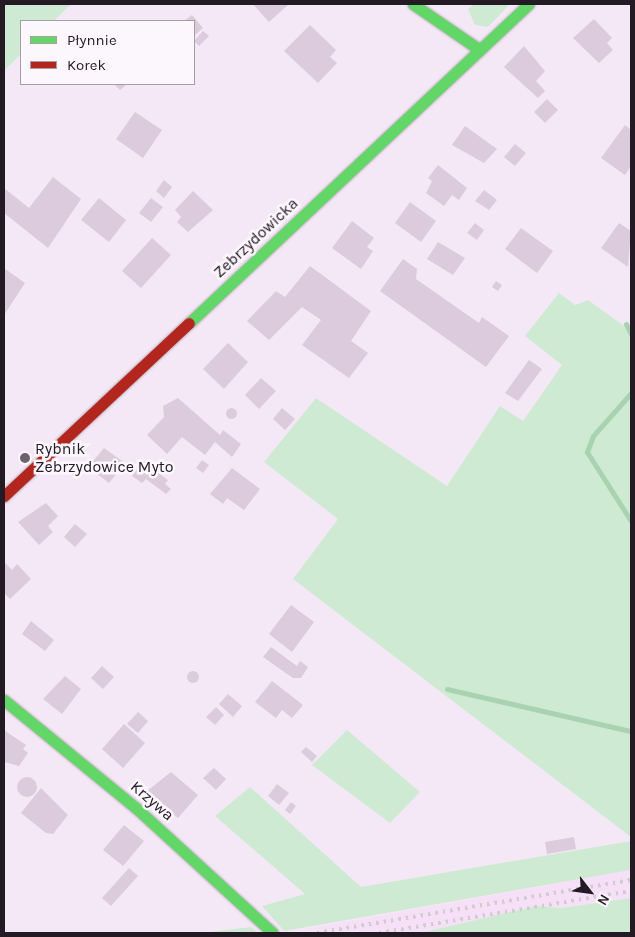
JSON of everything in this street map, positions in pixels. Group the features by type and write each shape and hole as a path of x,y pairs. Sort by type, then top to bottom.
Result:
{"street":[{"path":"413,4 480,50"},
{"name":"Zebrzydowicka","path":"4,496 529,4"},
{"name":"Krzywa","path":"4,700 136,808 273,933"}],"shaded area":[{"path":"631,870 631,898 561,908 536,906 420,933 300,930"}],"green space":[{"path":"4,4 71,4 55,20 20,20 20,55 4,71"},
{"path":"474,4 510,4 488,27 475,25 468,9"},
{"path":"559,293 575,305 588,300 631,331 631,837 293,579 338,519 264,462 316,398 447,486 500,406 523,421 562,365 525,336"},
{"path":"347,730 420,792 390,823 312,765"},
{"path":"250,787 361,887 631,841 631,870 284,931 262,906 305,894 215,816"},
{"path":"631,898 631,933 420,933 536,906 561,908"},
{"path":"251,927 258,933 201,933"}],"building":[{"path":"253,4 289,4 269,22"},
{"path":"192,15 203,28 195,35 195,20 185,20"},
{"path":"594,19 612,38 607,43 613,50 599,63 573,38"},
{"path":"310,25 336,50 330,57 337,63 318,83 284,51"},
{"path":"203,31 209,36 199,46 195,40"},
{"path":"524,46 545,71 536,81 545,91 538,98 504,67"},
{"path":"115,85 126,85 120,90"},
{"path":"547,99 558,110 545,123 534,112"},
{"path":"135,112 162,130 143,158 116,139"},
{"path":"625,125 631,130 631,166 625,175 601,158"},
{"path":"465,126 497,149 484,163 452,145"},
{"path":"515,144 526,153 515,166 504,157"},
{"path":"438,165 467,188 459,200 452,195 444,206 426,193 432,181 428,178"},
{"path":"53,177 81,199 48,248 4,213 4,188 29,208"},
{"path":"164,180 172,187 164,198 156,191"},
{"path":"484,190 497,200 489,210 475,201"},
{"path":"193,191 213,210 188,232 177,222 181,217 175,210"},
{"path":"99,198 126,220 109,242 81,220"},
{"path":"151,198 163,207 151,222 139,213"},
{"path":"410,202 436,221 421,242 395,223"},
{"path":"352,221 374,238 367,247 373,251 361,269 332,248"},
{"path":"475,223 484,230 477,240 467,233"},
{"path":"619,223 631,231 628,267 601,248"},
{"path":"521,228 553,251 537,273 505,249"},
{"path":"152,238 171,255 141,288 122,271"},
{"path":"438,242 465,258 453,275 427,259"},
{"path":"403,259 417,269 416,279 479,323 482,317 509,336 486,367 380,291"},
{"path":"310,266 371,311 351,341 368,353 349,378 302,345 321,320 302,307 269,340 247,321 276,291 285,297"},
{"path":"4,268 25,283 4,315"},
{"path":"496,281 502,285 498,291 492,287"},
{"path":"228,343 248,362 224,389 203,369"},
{"path":"529,360 542,369 518,401 505,393"},
{"path":"261,378 276,391 259,409 245,395"},
{"path":"178,398 220,435 223,430 241,444 232,457 215,442 205,455 182,437 167,454 147,435 164,417 163,406"},
{"path":"231,407 237,413 231,419 225,413"},
{"path":"282,408 295,419 285,430 273,419"},
{"path":"104,448 125,463 109,483 88,467"},
{"path":"202,460 209,465 203,473 196,468"},
{"path":"143,461 168,480 165,484 171,489 166,494 146,479 142,483 132,476"},
{"path":"232,468 260,489 244,510 227,498 223,504 210,494"},
{"path":"46,503 58,516 48,526 53,532 39,545 18,522"},
{"path":"75,524 87,534 75,547 64,537"},
{"path":"5,563 12,570 17,564 31,579 10,599 4,593"},
{"path":"291,605 314,622 292,652 269,634"},
{"path":"31,621 54,640 45,651 22,634"},
{"path":"271,647 297,666 300,661 308,667 301,678 293,678 263,657"},
{"path":"102,666 114,677 103,689 91,678"},
{"path":"195,671 198,672 198,682 191,683 188,682 187,675 188,672"},
{"path":"65,676 81,689 62,714 43,699"},
{"path":"272,681 303,705 292,718 282,710 276,718 255,702"},
{"path":"228,694 242,706 233,717 219,704"},
{"path":"216,707 224,715 215,725 206,717"},
{"path":"138,712 148,721 138,733 127,724"},
{"path":"124,724 145,743 123,768 102,749"},
{"path":"4,730 26,745 23,749 28,753 19,766 4,762"},
{"path":"306,747 317,756 312,762 301,752"},
{"path":"214,768 226,779 216,790 203,778"},
{"path":"171,772 198,795 178,818 147,791"},
{"path":"27,777 34,780 37,787 34,794 27,797 20,794 17,787 20,780"},
{"path":"277,784 289,793 279,805 268,796"},
{"path":"41,788 68,815 53,834 46,833 21,813"},
{"path":"291,802 296,806 290,814 285,810"},
{"path":"124,825 144,841 123,866 103,850"},
{"path":"574,837 576,849 547,854 545,842"},
{"path":"129,868 138,876 111,906 102,898"}],"waterway":[{"path":"626,324 631,334"},
{"path":"631,393 593,436 587,452 631,521"},
{"path":"447,689 631,731"}],"railway":[{"path":"317,933 631,880"},
{"path":"379,933 631,891"}],"traffic: fast":[{"path":"413,4 480,50"},
{"path":"189,323 529,4"},
{"path":"4,700 136,808 273,933"}],"traffic: jam":[{"path":"4,496 189,323"}],"place":[{"name":"Rybnik Zebrzydowice Myto","path":"25,458"}]}
